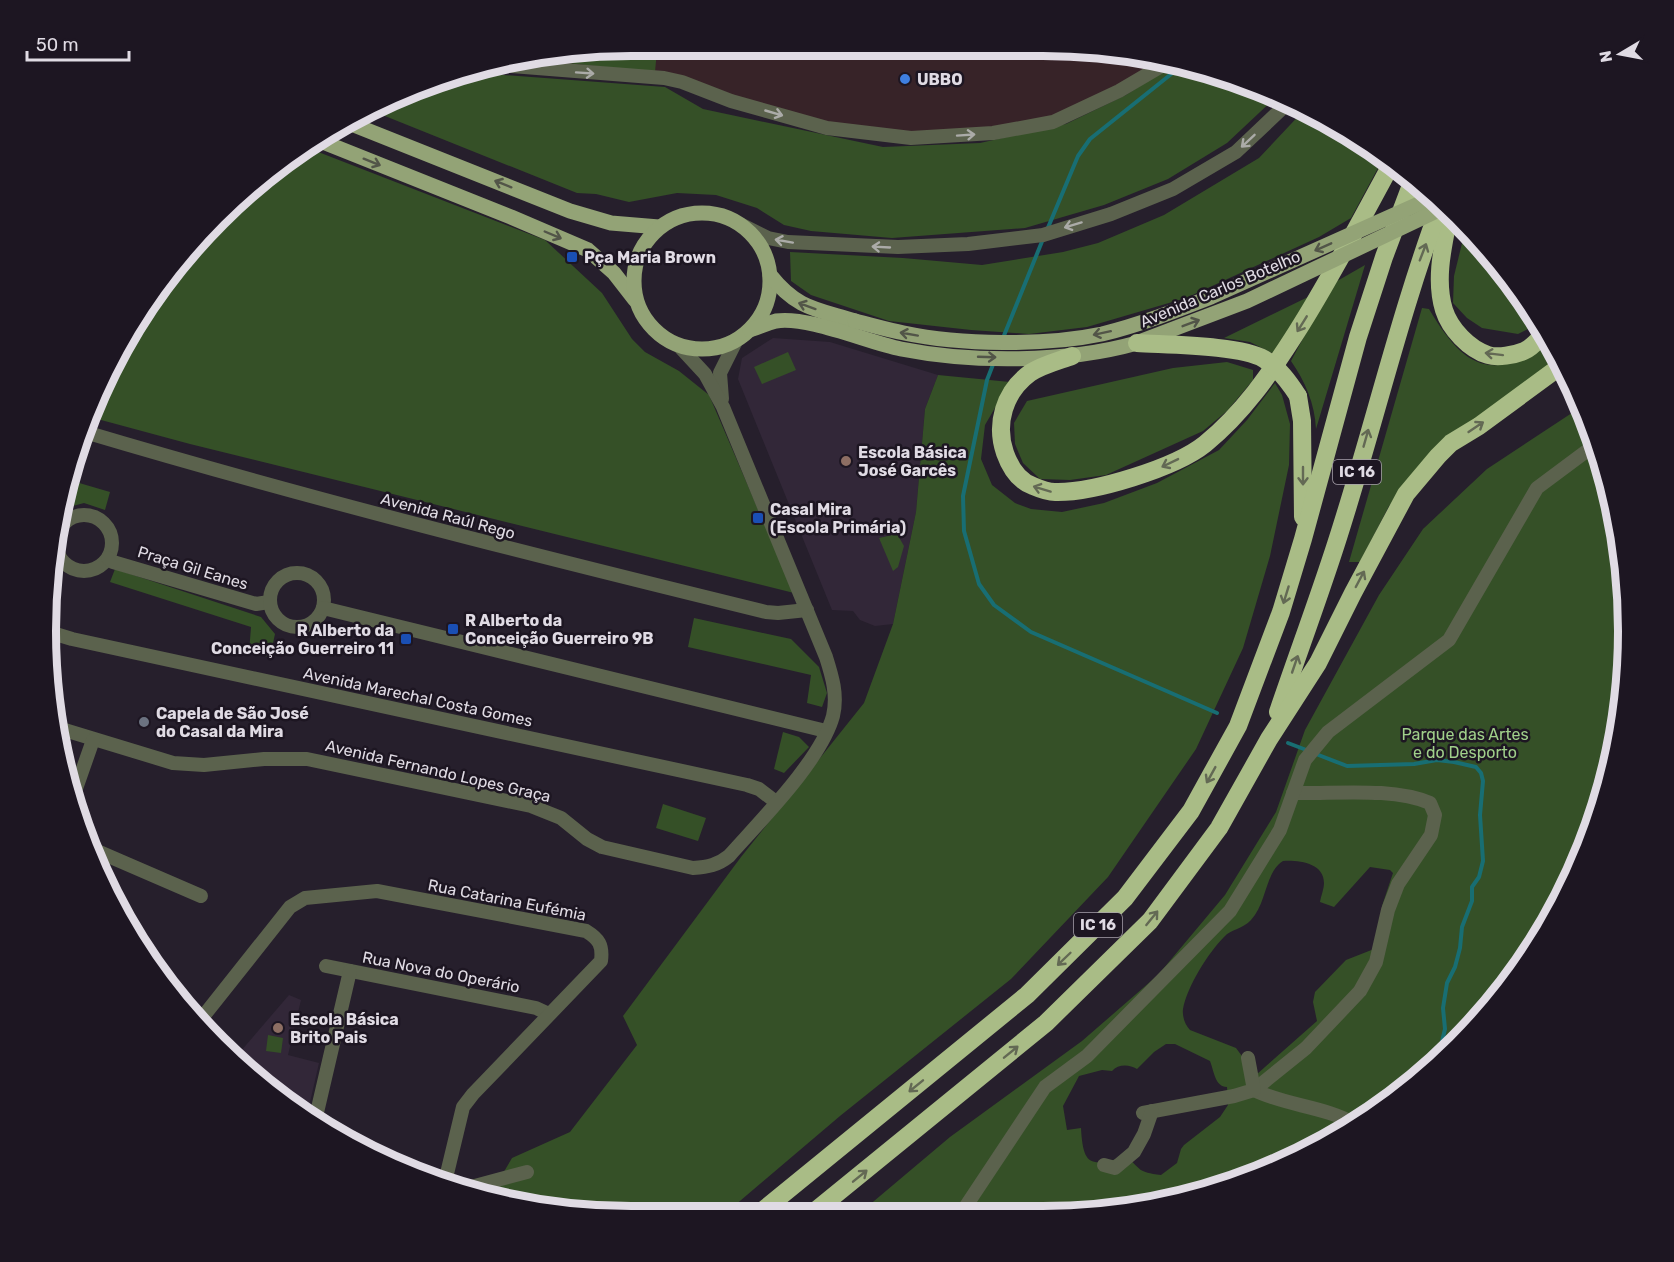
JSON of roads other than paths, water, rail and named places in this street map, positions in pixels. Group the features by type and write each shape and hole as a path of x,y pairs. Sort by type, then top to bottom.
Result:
{"highway":[{"path":"1072,356 1030,374 1010,394 1001,416 1002,443 1011,469 1031,486 1053,492 1099,488 1163,466 1203,446 1243,409 1272,370 1314,306 1388,170"},
{"name":"IC 16","path":"768,1206 1027,995 1125,898 1191,811 1238,726 1281,612 1358,337 1384,257 1410,188"},
{"name":"IC 16","path":"821,1206 1046,1023 1150,921 1219,828 1269,739 1336,543 1419,260 1437,212"},
{"path":"1448,222 1441,254 1440,284 1444,311 1458,335 1471,346 1488,355 1502,356 1526,351 1539,339"},
{"path":"1137,343 1249,353 1264,359 1285,376 1299,396 1302,420 1303,539"},
{"path":"1269,739 1318,663 1406,494 1451,443 1479,426 1556,370"}],"main road":[{"path":"356,126 570,210 611,223 659,226"},
{"path":"326,143 588,250 614,273 636,301 645,321 661,337 680,347 702,350 720,348 736,341 750,330 763,313 769,293 770,275 766,257 758,241 742,225 722,215 700,212 678,216 659,226 645,242 636,260 633,281 636,301"},
{"name":"Avenida Carlos Botelho","path":"770,275 789,297 803,305 905,334 967,340 1048,340 1101,334 1211,297 1425,201"},
{"name":"Avenida Carlos Botelho","path":"750,330 777,321 799,321 900,349 949,355 1010,358 1072,356 1098,352 1137,343 1247,300 1436,211"}],"street":[{"path":"520,67 664,78 682,82 731,101 827,128 911,138 993,133 1053,122 1119,91 1159,68"},
{"path":"742,225 768,238 788,242 898,247 968,244 1043,235 1089,221 1173,189 1236,152 1283,108"},
{"path":"723,407 720,373 736,341"},
{"path":"680,347 705,374 723,407"},
{"name":"Avenida Fernando Lopes Graça","path":"65,730 173,763 204,765 264,759 307,759 398,777 531,806 561,818 587,839 602,847 693,868 713,866 729,856 816,753 832,716 835,689 826,657 723,407"},
{"name":"Avenida Raúl Rego","path":"91,434 290,492 472,540 766,612 807,610"},
{"path":"966,1206 1045,1087 1087,1056 1230,911 1280,830 1305,760 1328,732 1449,640 1537,488 1589,449"},
{"path":"60,559 66,566 75,570 93,570 108,558 111,549 112,540 104,523 97,518 79,515 67,520"},
{"name":"Praça Gil Eanes","path":"108,558 113,562 256,604 269,602 273,587 279,579 294,572 303,573 315,579 321,586 324,595 323,608"},
{"path":"269,602 272,613 279,621 294,628 304,627 314,622 323,608 826,731"},
{"name":"Avenida Marechal Costa Gomes","path":"56,634 747,785 759,789 776,802"},
{"path":"77,786 93,740"},
{"path":"1104,1165 1115,1168 1134,1152 1144,1134 1148,1112 1234,1096 1254,1090 1306,1048 1360,991 1376,962 1388,910 1398,884 1431,835 1435,815 1430,803 1415,796 1385,793 1293,794"},
{"path":"100,852 201,897"},
{"name":"Rua Catarina Eufémia","path":"203,1016 290,907 304,898 377,891 586,931 597,938 603,949 601,961 463,1107 446,1176"},
{"name":"Rua Nova do Operário","path":"326,966 536,1008 549,1014"},
{"path":"317,1113 350,971"},
{"path":"1248,1058 1254,1090"},
{"path":"1254,1090 1345,1121"},
{"path":"477,1185 527,1172"}],"waterway":[{"path":"1047,230 1078,156 1090,139 1175,71"},
{"path":"1003,338 1043,239"},
{"path":"994,362 987,380 963,496 964,531 979,584 994,605 1031,632 1217,713"},
{"path":"1288,743 1309,751"},
{"path":"1316,754 1347,766 1414,764 1437,760 1476,767 1481,773 1483,781 1480,815 1483,861 1479,877 1472,887 1472,901 1462,927 1460,948 1455,967 1447,983 1443,1008 1445,1029 1441,1047"}],"place":[{"name":"UBBO","path":"905,79"},
{"name":"Pça Maria Brown","path":"572,257"},
{"name":"Escola Básica José Garcês","path":"846,461"},
{"name":"Casal Mira (Escola Primária)","path":"758,518"},
{"name":"R Alberto da Conceição Guerreiro 9B","path":"453,629"},
{"name":"R Alberto da Conceição Guerreiro 11","path":"406,639"},
{"name":"Capela de São José do Casal da Mira","path":"144,722"},
{"name":"Escola Básica Brito Pais","path":"278,1028"}],"park label":[{"name":"Parque das Artes e do Desporto","path":"1465,743"}]}
